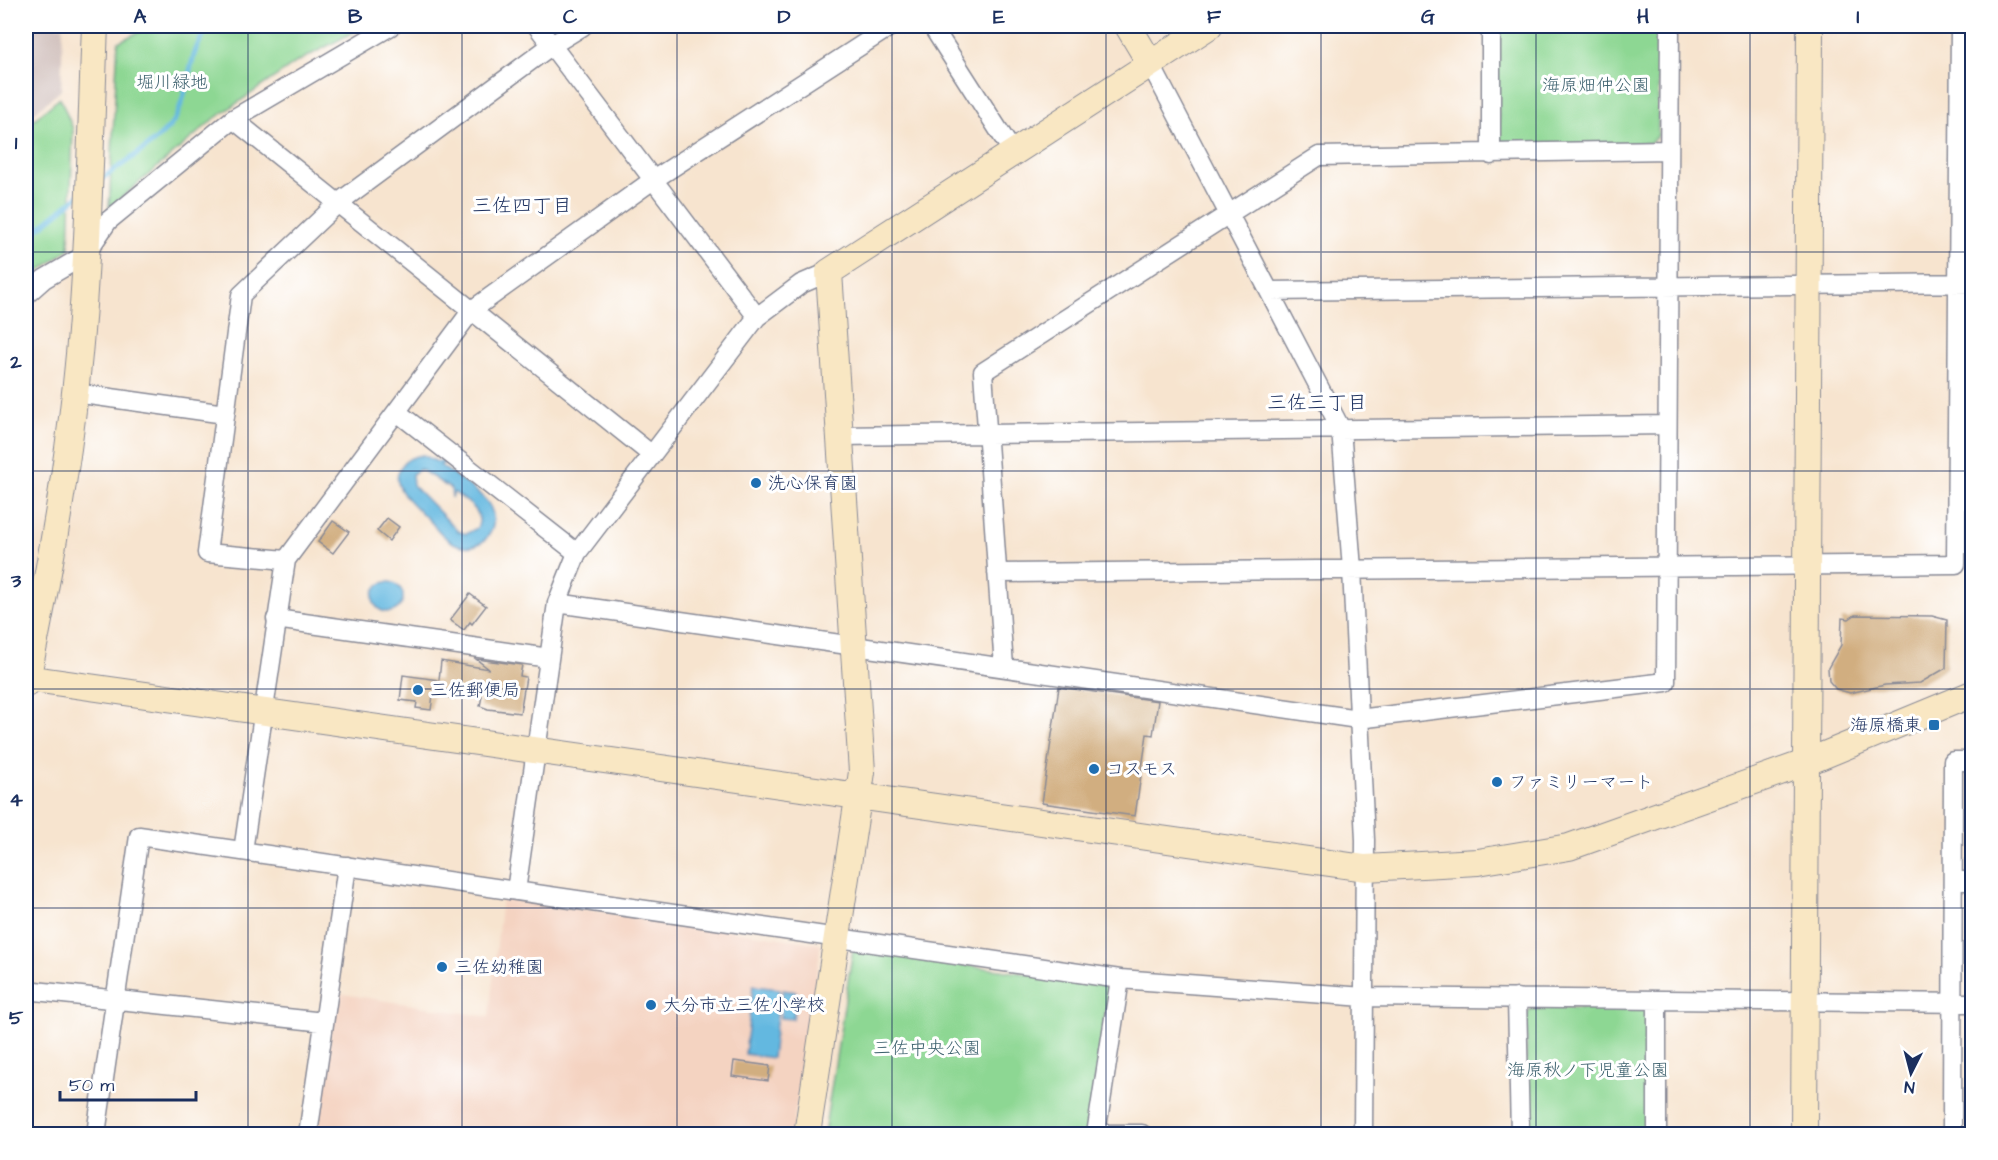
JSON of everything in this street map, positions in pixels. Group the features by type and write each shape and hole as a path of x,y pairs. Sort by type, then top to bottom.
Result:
{"street":[{"path":"95,26 85,255 75,393 58,520 26,680 1365,868 1478,862 1569,847 1805,763 1972,694"},
{"path":"26,295 44,279 85,255 108,221 233,119 391,26"},
{"path":"537,26 757,318"},
{"path":"286,560 207,553 241,295 338,203 552,45 582,26"},
{"path":"243,851 286,560 472,310 653,180 891,26"},
{"path":"932,26 1014,154"},
{"path":"1128,26 1150,63 1341,429 1352,569 1365,868 1363,1134"},
{"path":"516,891 557,603 577,552 757,318 801,284 829,272 1209,26"},
{"path":"1491,26 1491,155"},
{"path":"557,603 1358,719 1666,682 1670,26"},
{"path":"1804,1134 1810,26"},
{"path":"997,573 1956,564 1965,440 1966,125 1960,26"},
{"path":"233,119 652,455"},
{"path":"1004,667 983,372 1319,156 1491,155 1670,150"},
{"path":"807,1134 862,772 829,272"},
{"path":"1269,291 1965,283"},
{"path":"75,393 225,414"},
{"path":"397,412 577,552"},
{"path":"840,436 1668,425"},
{"path":"276,620 549,658"},
{"path":"1952,1134 1953,761 1972,761"},
{"path":"96,1134 139,836 1120,979 1364,997 1972,1003"},
{"path":"308,1134 347,867"},
{"path":"1953,881 1972,881"},
{"path":"1120,979 1096,1134 1142,1134"},
{"path":"26,990 324,1022"},
{"path":"1517,998 1520,1134"},
{"path":"1657,1000 1657,1134"}],"shaded area":[{"path":"26,26 63,26 61,90 26,120"},
{"name":"大分市立三佐小学校","path":"502,897 821,944 792,1134 316,1134 337,993 489,1017"}],"green space":[{"name":"堀川緑地","path":"151,26 365,26 297,62 214,119 109,208 118,42"},
{"name":"海原畑仲公園","path":"1496,26 1659,26 1658,136 1650,143 1503,145 1499,139"},
{"path":"60,98 73,129 69,249 26,281 26,126"},
{"name":"三佐中央公園","path":"853,949 1105,985 1109,992 1087,1134 824,1134"},
{"name":"海原秋ノ下児童公園","path":"1532,1008 1644,1008 1650,1016 1650,1126 1642,1131 1531,1131 1525,1123 1527,1014"}],"water":[{"path":"423,455 437,462 444,460 446,462 440,465 475,490 490,506 493,525 490,533 478,544 461,546 449,540 401,490 398,483 400,468 407,460","holes":["420,469 451,489 452,498 454,492 473,507 479,517 477,528 466,534 458,531 413,485 412,474"]},
{"path":"388,582 399,586 403,597 399,608 388,612 377,608 373,597 377,586"},
{"path":"753,986 780,989 772,1058 745,1054"},
{"path":"783,990 796,992 793,1019 780,1018"}],"building":[{"path":"387,518 399,527 389,541 377,531"},
{"path":"333,521 349,532 333,553 318,542"},
{"path":"470,594 486,606 472,624 470,622 464,630 450,620"},
{"path":"1855,615 1932,616 1947,620 1946,668 1920,683 1885,685 1850,693 1836,689 1829,681 1828,668 1841,645 1842,618 1849,619"},
{"path":"476,659 522,665 520,676 526,677 520,713 488,709 480,706 482,696 453,691 452,698 433,695 431,710 416,708 417,702 400,700 403,675 439,680 441,661 489,669"},
{"name":"コスモス","path":"1059,687 1158,701 1153,735 1147,734 1135,816 1042,803"},
{"path":"734,1061 770,1066 768,1081 732,1076"}],"waterway":[{"path":"97,182 152,143 171,125 181,106 197,47 210,26"},
{"path":"26,232 38,229 82,193"}],"place":[{"name":"洗心保育園","path":"756,483"},
{"name":"三佐郵便局","path":"418,690"},
{"name":"海原橋東","path":"1934,725"},
{"name":"コスモス","path":"1094,769"},
{"name":"ファミリーマート","path":"1497,782"},
{"name":"三佐幼稚園","path":"442,967"},
{"name":"大分市立三佐小学校","path":"651,1005"}],"district":[{"name":"三佐四丁目","path":"522,206"},
{"name":"三佐三丁目","path":"1317,403"}]}
